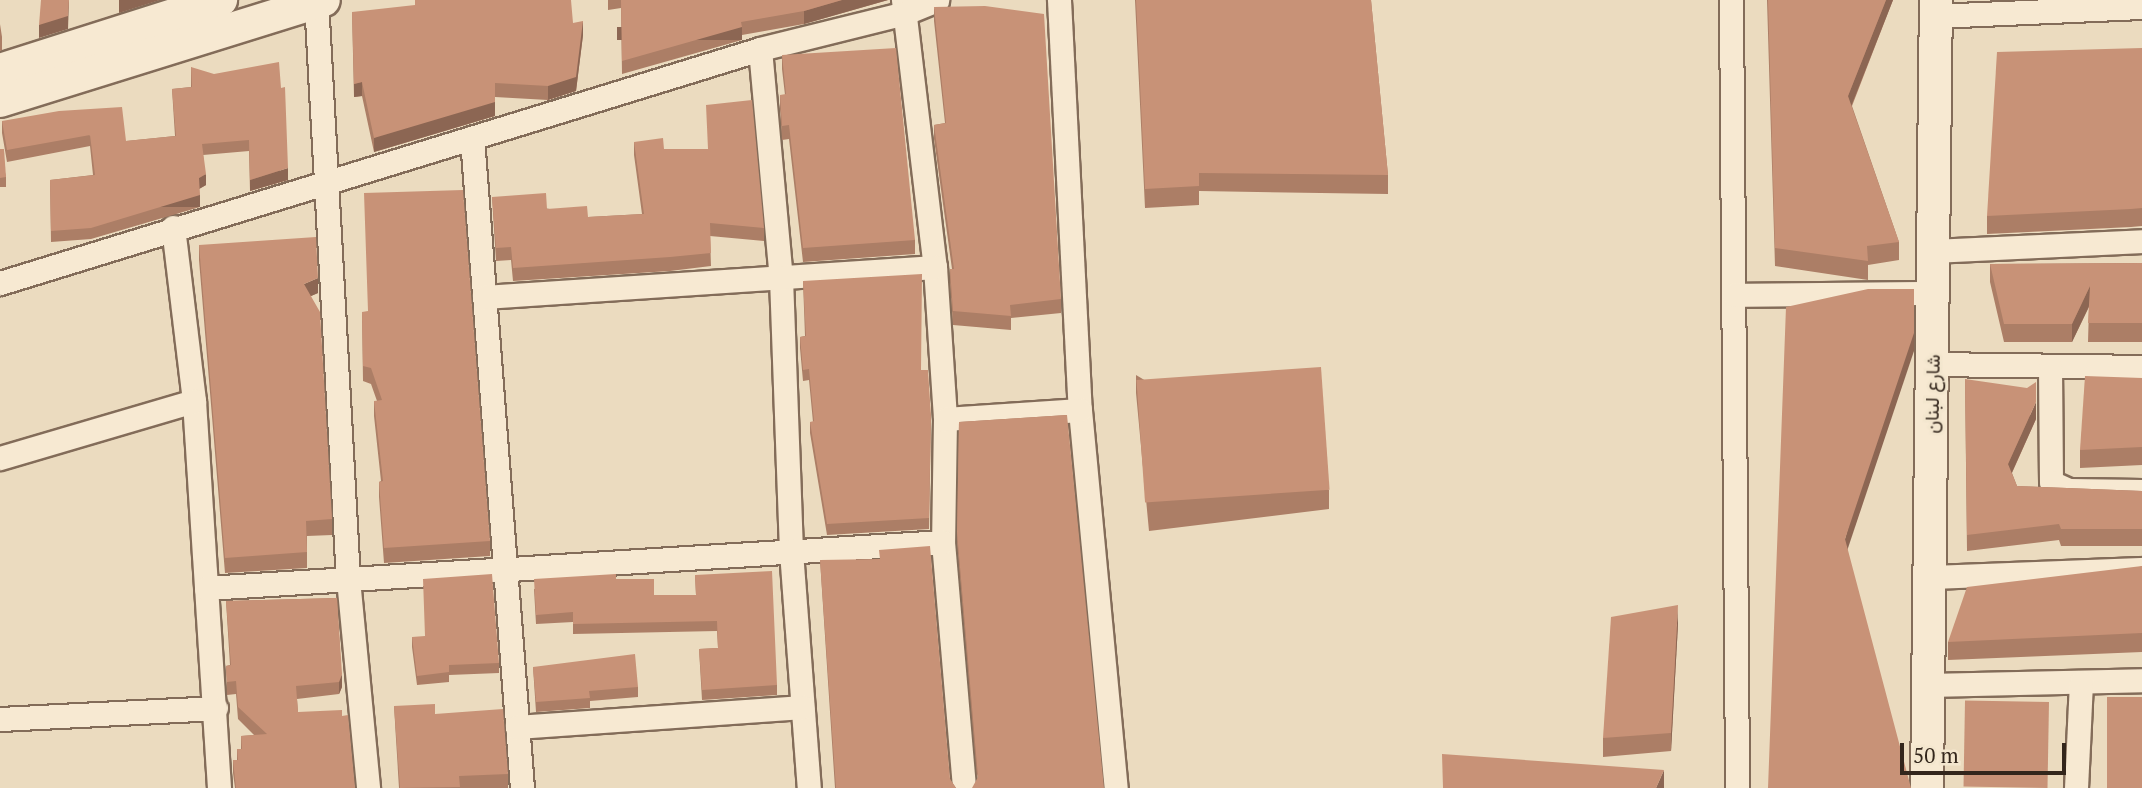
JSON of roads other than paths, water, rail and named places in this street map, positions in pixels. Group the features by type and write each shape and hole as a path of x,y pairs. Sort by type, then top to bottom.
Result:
{"street":[{"path":"0,70 221,0"},
{"path":"0,284 173,227 329,184 760,49 904,7 938,0"},
{"path":"1059,0 1080,410 1116,788"},
{"path":"1731,0 1737,788"},
{"path":"0,101 318,1 348,579 368,788"},
{"path":"904,7 935,267 945,419 943,542 964,788"},
{"path":"1936,8 2142,8"},
{"name":"شارع لبنان","path":"1927,788 1936,8"},
{"path":"760,49 781,278 791,551 808,788"},
{"path":"471,138 522,788"},
{"path":"173,227 194,401 216,708 219,788"},
{"path":"1933,251 2142,241"},
{"path":"484,298 935,267"},
{"path":"1734,295 1933,293"},
{"path":"1932,364 2142,367"},
{"path":"2050,367 2051,482 2069,490 2142,491"},
{"path":"0,458 194,401"},
{"path":"945,419 1080,410"},
{"path":"206,588 943,542"},
{"path":"1930,577 2142,569"},
{"path":"1928,685 2142,680"},
{"path":"2076,788 2081,682"},
{"path":"517,727 802,707"},
{"path":"0,719 216,708"}]}
